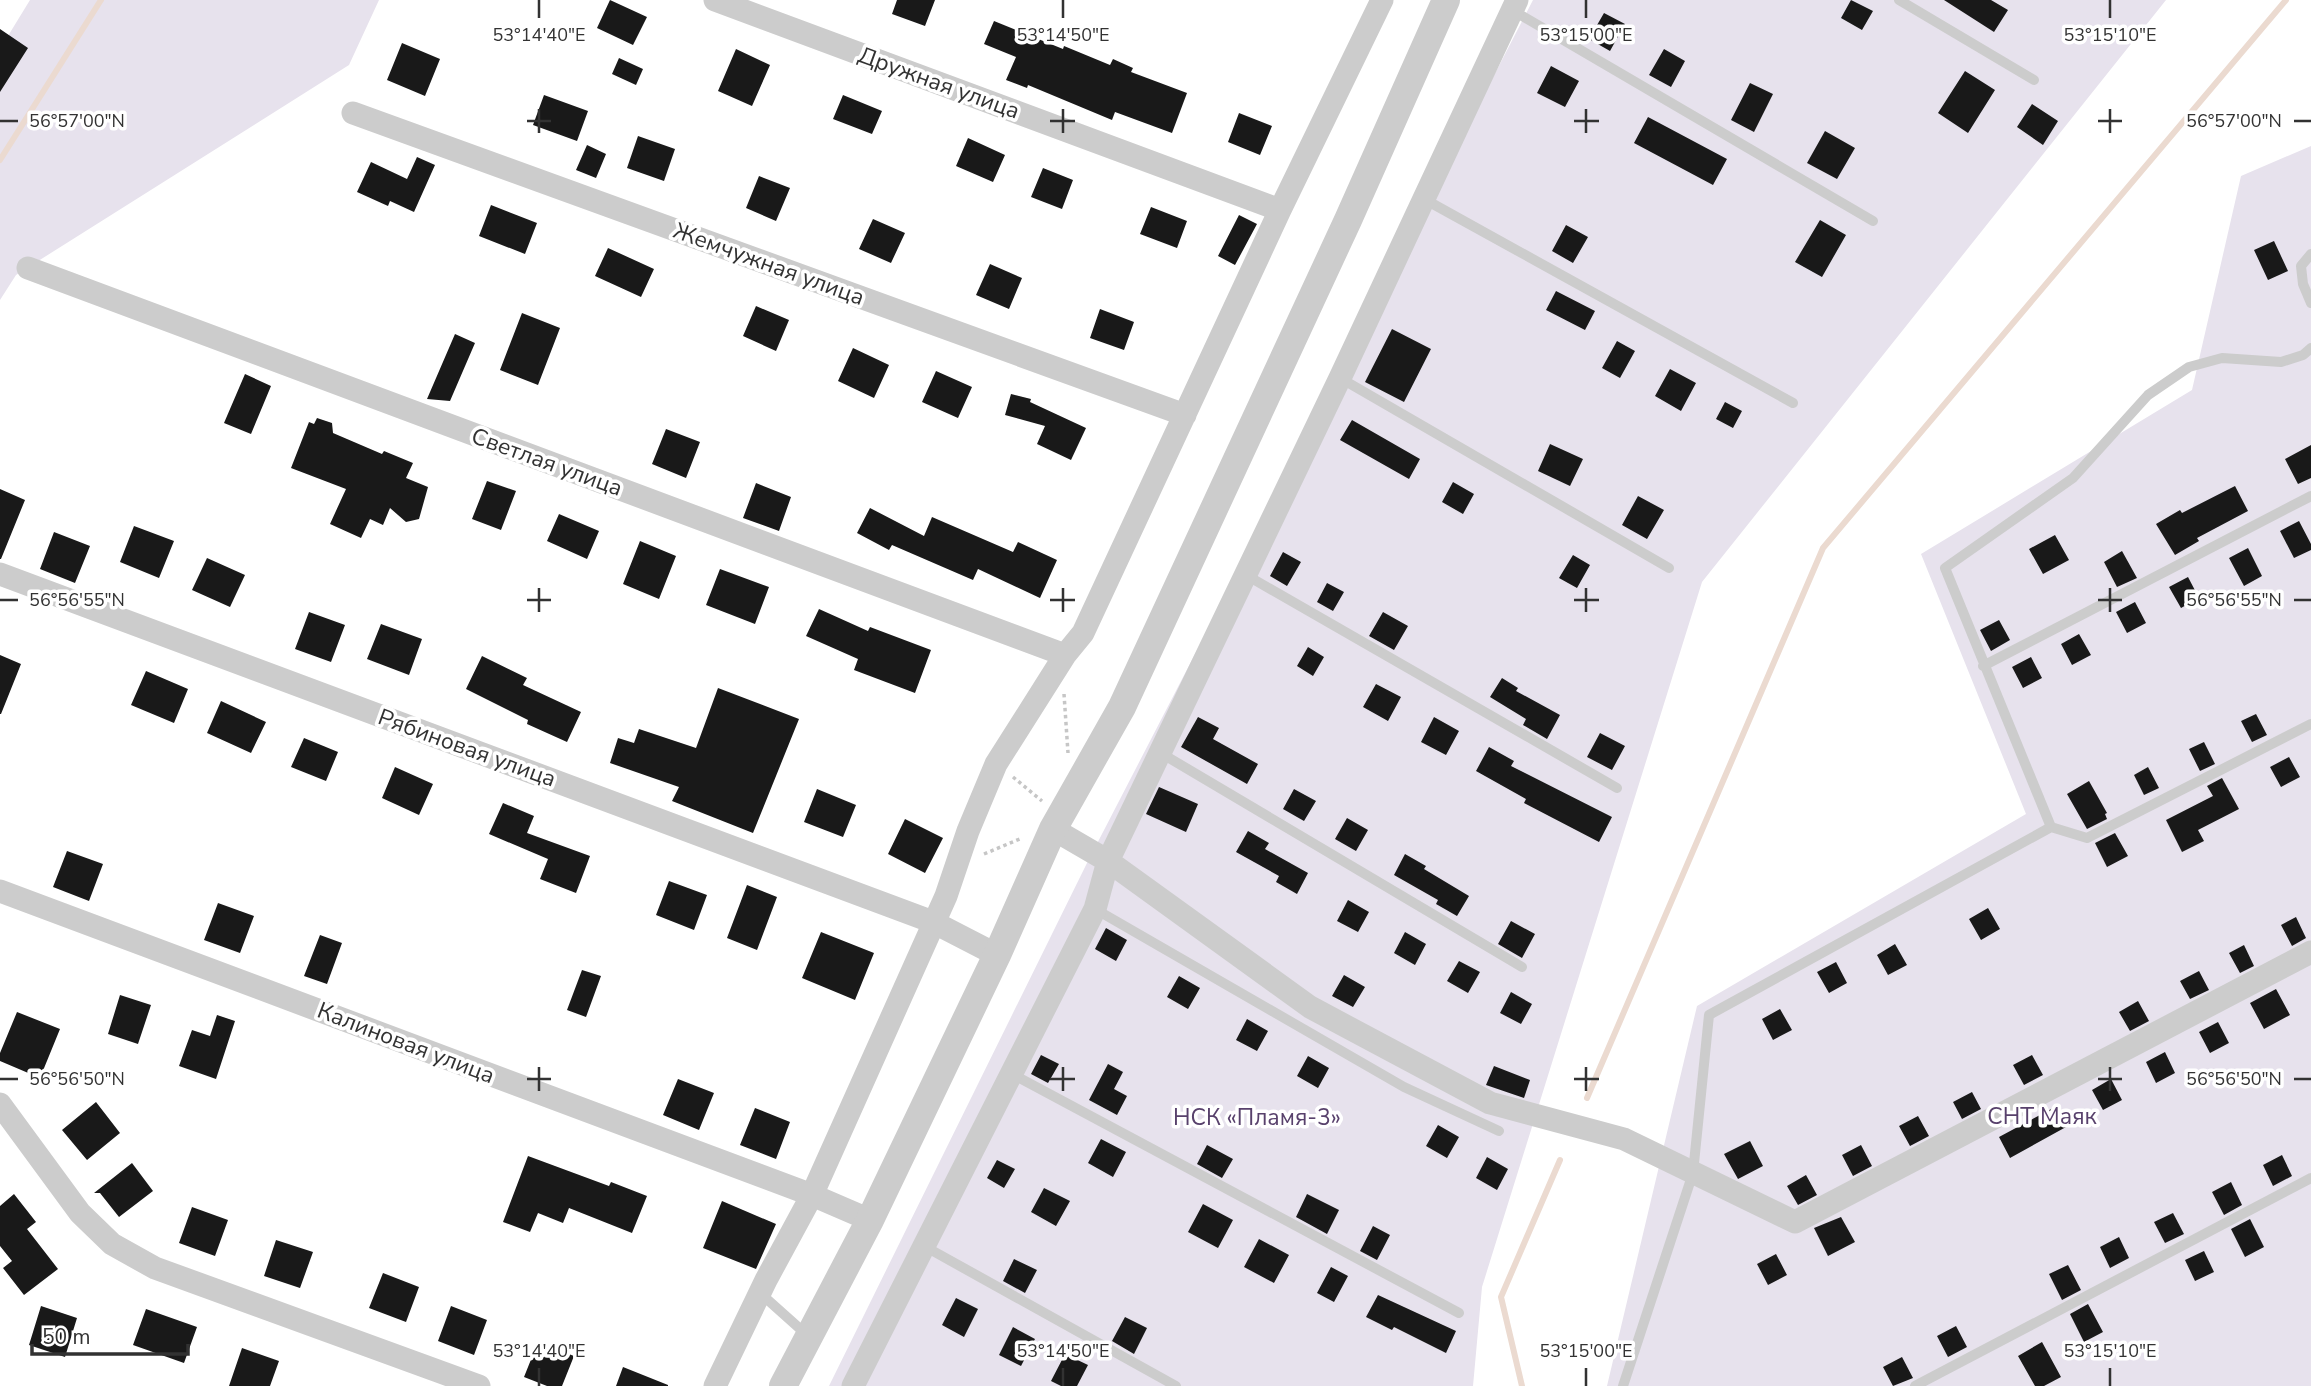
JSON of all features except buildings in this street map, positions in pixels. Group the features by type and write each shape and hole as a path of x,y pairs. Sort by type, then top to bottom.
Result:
{"street":[{"name":"Дружная улица","path":"715,0 1280,210"},
{"path":"715,1386 812,1195 933,922 999,758 1083,633 1280,210 1382,0"},
{"path":"783,1386 870,1220 997,955 1051,816 1122,707 1348,220 1446,0"},
{"path":"853,1386 1095,909 1108,861 1340,378 1515,5"},
{"name":"Жемчужная улица","path":"352,113 1185,415"},
{"name":"Светлая улица","path":"28,268 1060,664"},
{"name":"Рябиновая улица","path":"0,574 933,922 997,955"},
{"path":"1051,816 1108,861 1310,1007 1490,1103 1624,1139 1795,1222 2311,951"},
{"name":"Калиновая улица","path":"0,891 812,1195 870,1220"},
{"path":"0,1104 80,1213 112,1244 155,1268 479,1386"}],"lane":[{"path":"1899,0 2034,80"},
{"path":"1515,5 1873,221"},
{"path":"1424,199 1793,403"},
{"path":"2311,254 2301,266 2303,284 2311,303"},
{"path":"2051,827 1944,568 2073,478 2148,396 2189,367 2222,358 2281,362 2303,355 2311,348"},
{"path":"1340,378 1669,568"},
{"path":"1983,666 2311,496"},
{"path":"1246,575 1617,788"},
{"path":"1623,1386 1693,1173 1709,1015 2051,827 2087,838 2311,724"},
{"path":"1159,752 1522,967"},
{"path":"1095,909 1404,1087 1499,1131"},
{"path":"1012,1074 1459,1313"},
{"path":"1915,1386 2311,1178"},
{"path":"924,1246 1176,1386"},
{"path":"760,1293 809,1337"}],"path":[{"path":"1060,664 1069,757"},
{"path":"999,758 1016,782 1038,800 1051,816"},
{"path":"956,865 1023,837"}],"green space":[{"path":"30,0 379,0 349,65 16,275 0,300 0,49"},
{"name":"НСК «Пламя-3»","path":"1533,0 2166,0 1702,582 1482,1287 1473,1386 829,1386 1087,863"},
{"name":"СНТ Маяк","path":"2311,146 2311,1386 1607,1386 1697,1006 2026,814 1921,554 2192,390 2241,176"}],"waterway":[{"path":"0,160 101,0"},
{"path":"1587,1098 1823,548 2286,0"},
{"path":"1522,1386 1501,1297 1560,1160"}]}
